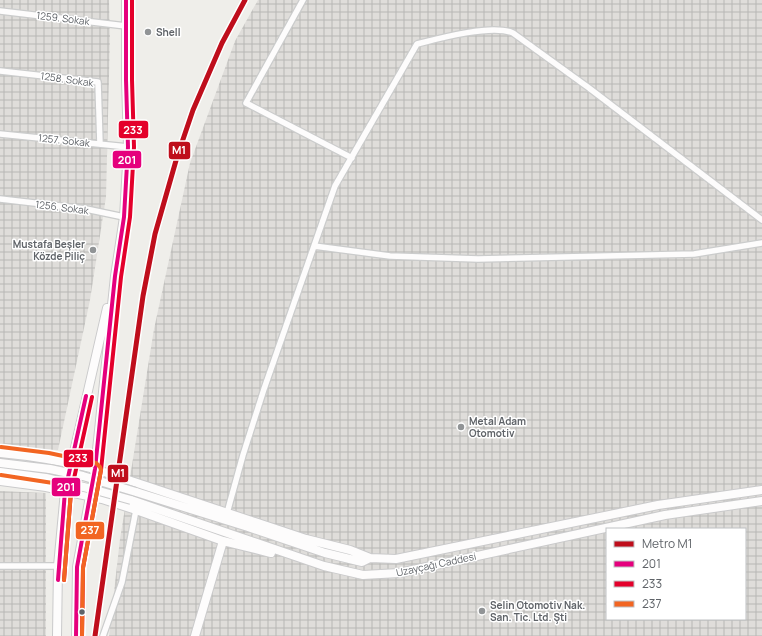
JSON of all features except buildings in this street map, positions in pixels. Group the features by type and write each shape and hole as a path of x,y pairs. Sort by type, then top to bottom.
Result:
{"main road":[{"path":"76,636 77,567 94,469 115,276 124,217 128,147 126,0"},
{"path":"57,636 58,566 65,491 115,276"},
{"path":"0,453 26,455 71,463 94,469 306,538 350,550 370,558"},
{"name":"Uzayçağı Caddesi","path":"0,464 50,469 83,476 325,553 362,562 370,558 396,559 658,505 762,490"},
{"name":"Uzayçağı Caddesi","path":"0,472 46,478 92,488 305,560 362,575 399,573 665,515 762,500"},
{"path":"0,481 65,491 102,499 223,541 305,560"},
{"path":"195,636 223,541"}],"street":[{"path":"303,0 246,103 352,158"},
{"name":"1259. Sokak","path":"0,11 126,26"},
{"path":"227,513 264,389 335,186 417,44 452,35 492,30 505,30 513,33 530,44 762,220"},
{"name":"1258. Sokak","path":"0,71 98,82 100,144"},
{"name":"1257. Sokak","path":"0,134 128,147"},
{"name":"1256. Sokak","path":"0,199 86,209 124,217"},
{"path":"314,246 390,256 478,260 694,254 762,244"},
{"path":"103,636 122,582 136,510"},
{"path":"0,566 58,566"}],"shaded area":[{"path":"0,0 109,0 110,36 106,197 90,300 58,450 0,447"},
{"path":"258,0 762,0 762,636 109,636 120,539 154,329 190,163 235,41"},
{"path":"0,491 46,493 46,636 0,636"}],"metro line":[{"name":"M1","path":"95,636 143,296 155,234 177,157 193,110 222,43 245,0"}],"transit line":[{"name":"201","path":"76,636 77,567 95,469 115,276 124,217 128,147 126,0"},
{"name":"233","path":"82,636 83,568 101,470 121,277 130,217 134,147 132,0"},
{"name":"201","path":"58,580 65,491 86,396"},
{"name":"233","path":"64,580 71,492 92,397"},
{"name":"237","path":"1,447 49,453 96,463 100,467 101,470 83,568 82,636"},
{"name":"237","path":"1,475 66,485 70,488 64,580"}],"place":[{"name":"Shell","path":"148,32"},
{"name":"Mustafa Beşler Közde Piliç","path":"93,250"},
{"name":"Metal Adam Otomotiv","path":"461,427"},
{"name":"Selin Otomotiv Nak. San. Tic. Ltd. Şti","path":"482,611"}]}
